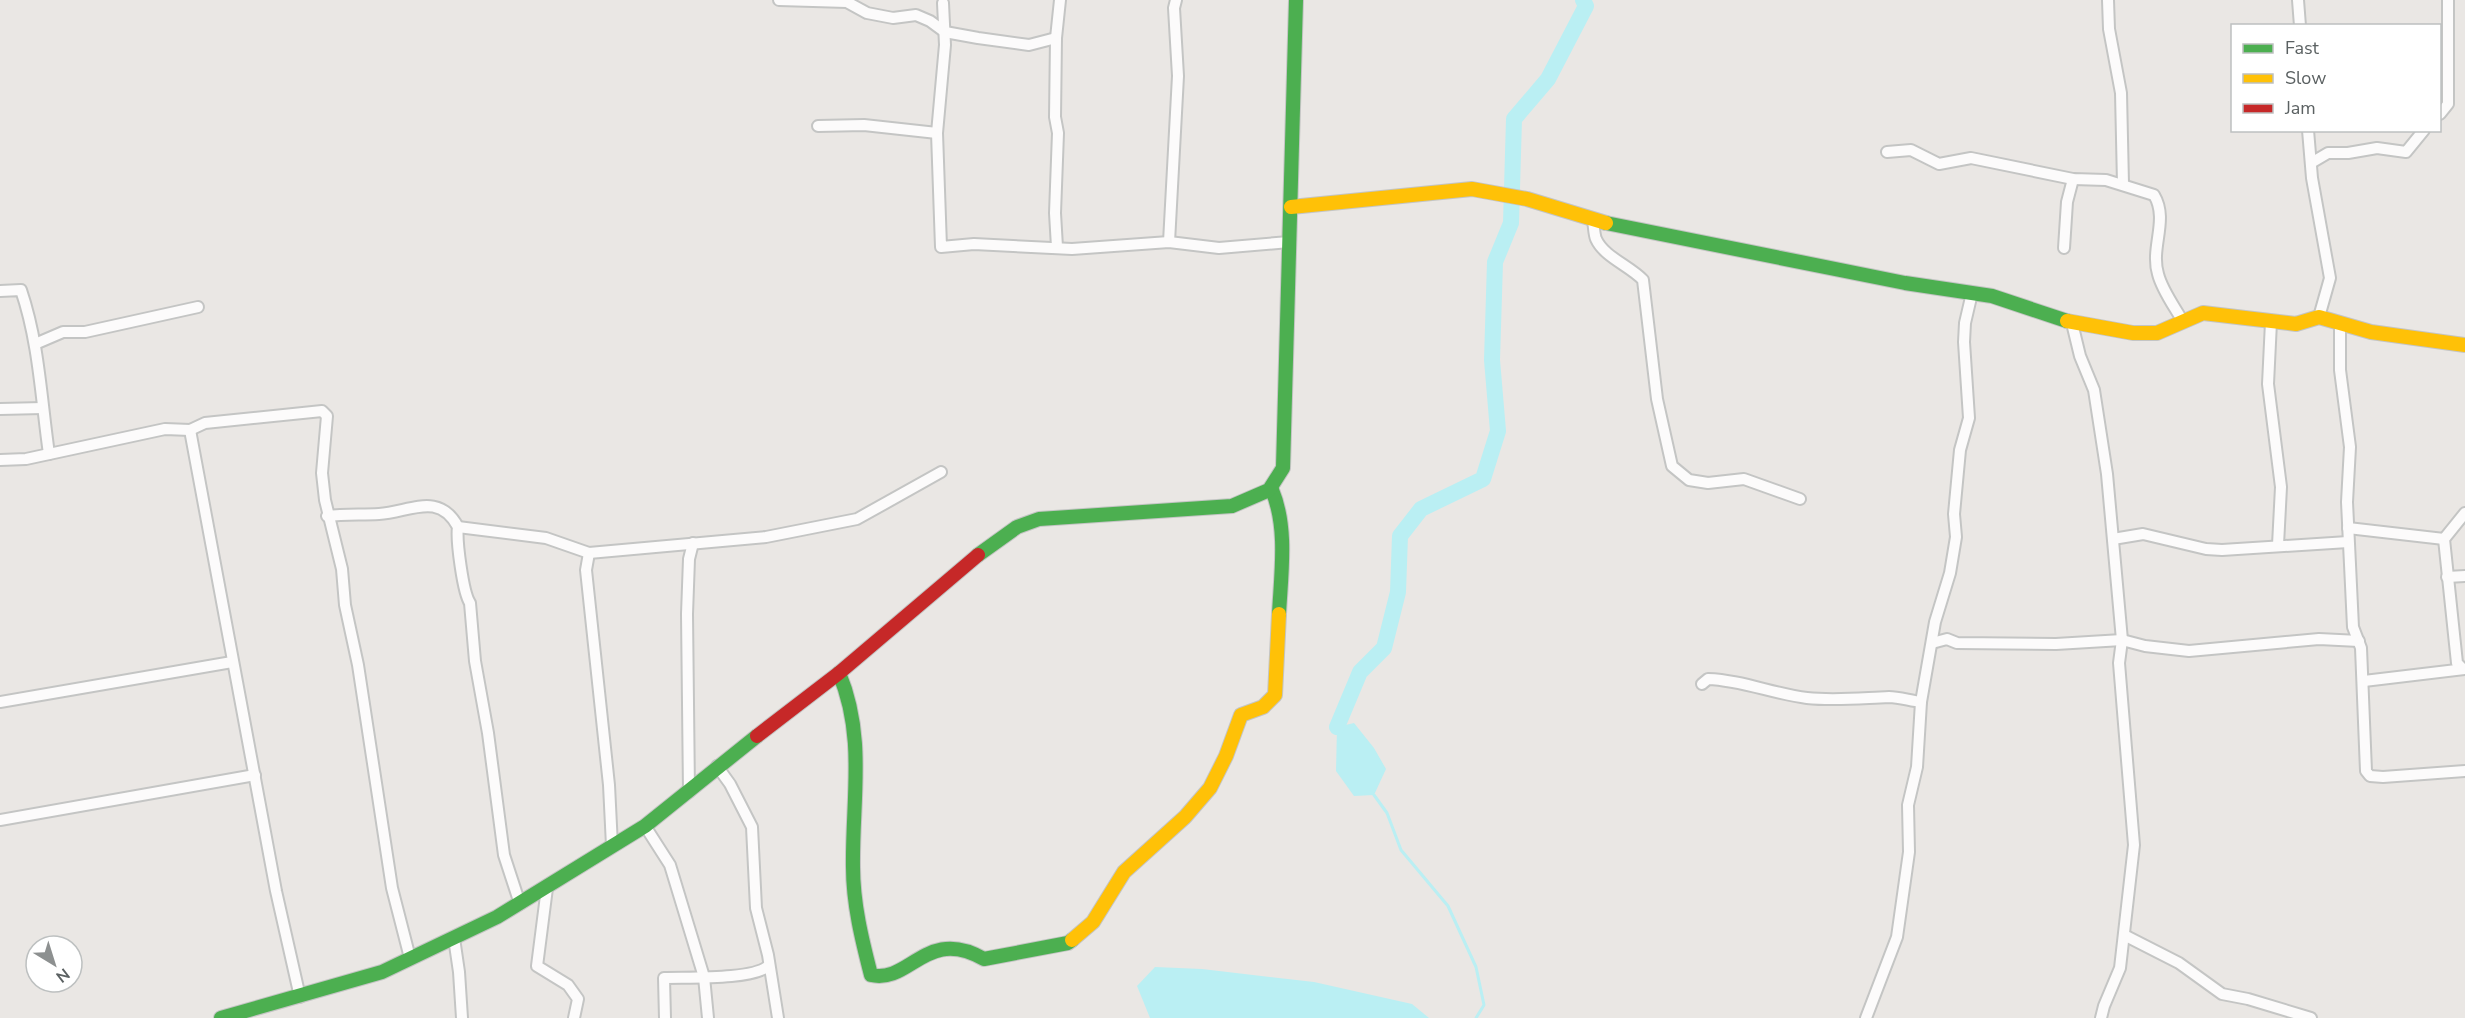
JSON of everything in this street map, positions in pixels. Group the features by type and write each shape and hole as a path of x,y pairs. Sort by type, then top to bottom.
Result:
{"street":[{"path":"779,0 848,2 867,13 893,18 916,15 930,21 945,32 1029,45 1056,38"},
{"path":"1057,247 1054,232 1058,152 1055,117 1056,38 1060,0"},
{"path":"1169,242 1179,76 1174,8 1176,0"},
{"path":"221,1018 382,972 454,938 547,888 645,826 689,792 717,766 839,673 993,542 1017,527 1040,519 1232,506 1260,497 1272,489 1283,468 1296,0"},
{"path":"2108,0 2109,28 2121,93 2123,184"},
{"path":"2298,0 2300,24"},
{"path":"2441,112 2448,104 2448,0"},
{"path":"943,3 945,32 937,133 941,247 974,244 1072,249 1169,242 1219,248 1289,242"},
{"path":"818,126 864,125 937,133"},
{"path":"2308,132 2330,278 2319,317"},
{"path":"2311,163 2328,153 2348,153 2377,148 2406,152 2422,132"},
{"path":"1887,152 1911,150 1939,165 1971,158 2073,179 2106,180 2154,195 2159,204 2157,273 2182,320"},
{"path":"2064,248 2067,202 2073,179"},
{"path":"1291,207 1342,200 1472,189 1492,191 1527,199 1593,220 1905,283 1992,297 2072,323 2133,333 2157,333 2182,320 2203,313 2296,324 2319,317 2340,327 2435,338 2465,345"},
{"path":"1593,220 1596,240 1611,256 1632,268 1642,279 1657,399 1672,466 1689,480 1718,482 1744,479 1800,499"},
{"path":"0,291 21,290 35,344 49,454"},
{"path":"1866,1018 1897,937 1909,852 1908,806 1917,767 1921,702 1956,537 1954,514 1960,450 1969,418 1964,342 1965,323 1972,293"},
{"path":"35,344 63,332 86,332 198,307"},
{"path":"2271,322 2268,384 2281,487 2278,545"},
{"path":"2072,323 2080,357 2094,390 2107,474 2122,640 2119,663 2134,845 2124,917 2126,936 2120,968 2104,1006 2102,1018"},
{"path":"2340,327 2340,370 2350,447 2348,543 2352,627 2360,641 2364,681 2366,771 2370,776 2465,771"},
{"path":"0,409 42,408"},
{"path":"0,460 26,459 165,429 190,430 206,423 322,411 327,416 322,473 327,516 342,569 345,604 358,665 392,888 410,958"},
{"path":"190,430 276,891 300,997"},
{"path":"458,527 546,538 589,553 766,537 857,519 941,472"},
{"path":"839,673 850,693 854,719 858,783 852,855 856,904 871,975 880,977 889,974 938,948 970,951 984,959 1068,943 1093,922 1124,872 1185,817 1210,788 1226,756 1241,715 1263,707 1275,695 1282,547 1278,504 1272,489"},
{"path":"327,516 378,514 400,511 407,507 434,506 447,511 458,527 456,541 463,568 465,596 470,603 475,661 488,733 504,855 520,904"},
{"path":"2464,669 2457,663 2444,538 2465,513"},
{"path":"2348,528 2444,538"},
{"path":"2113,539 2144,534 2206,549 2252,550 2278,545 2348,543"},
{"path":"689,792 687,614 689,559 693,543"},
{"path":"589,553 586,570 608,774 612,846"},
{"path":"2447,577 2465,576"},
{"path":"1932,643 1947,639 1957,643 2056,644 2122,640 2145,646 2189,651 2319,639 2360,641"},
{"path":"0,702 232,662"},
{"path":"2364,681 2464,669"},
{"path":"1702,684 1708,679 1724,679 1761,690 1806,698 1866,700 1892,697 1921,702"},
{"path":"717,766 730,784 752,826 756,908 768,955 778,1018"},
{"path":"0,820 255,775"},
{"path":"645,826 670,865 704,977 708,1018"},
{"path":"547,888 537,966 568,985 578,999 574,1018"},
{"path":"2126,936 2179,963 2222,994 2248,999 2312,1018"},
{"path":"454,938 462,1018"},
{"path":"665,1018 664,978 752,974 762,972 768,966"}],"water":[{"path":"1354,723 1374,748 1386,769 1374,795 1354,796 1336,771 1337,727"},
{"path":"1155,967 1202,969 1314,982 1412,1004 1429,1018 1150,1018 1137,986"}],"waterway":[{"path":"1337,727 1360,672 1384,648 1398,592 1400,536 1421,509 1483,479 1498,431 1492,360 1495,262 1511,223 1514,119 1548,79 1586,6 1583,0"},
{"path":"1374,795 1387,813 1401,850 1448,906 1476,967 1484,1005 1476,1018"}],"traffic: fast":[{"path":"978,555 1017,527 1039,519 1232,506 1269,490 1283,468 1296,0"},
{"path":"1606,223 1905,283 1992,296 2067,321"},
{"path":"1272,490 1282,535 1279,614"},
{"path":"839,673 847,697 855,745 853,881 864,949 871,975 885,976 897,972 933,952 947,949 964,951 984,959 1068,943 1072,940"},
{"path":"221,1018 382,972 497,917 645,826 757,736"}],"traffic: slow":[{"path":"1291,207 1472,189 1527,199 1606,223"},
{"path":"2067,321 2133,333 2157,333 2203,313 2296,324 2319,317 2371,332 2465,345"},
{"path":"1072,940 1093,922 1124,872 1185,817 1210,788 1226,756 1241,715 1263,707 1275,695 1279,614"}],"traffic: jam":[{"path":"757,736 839,673 978,555"}]}
